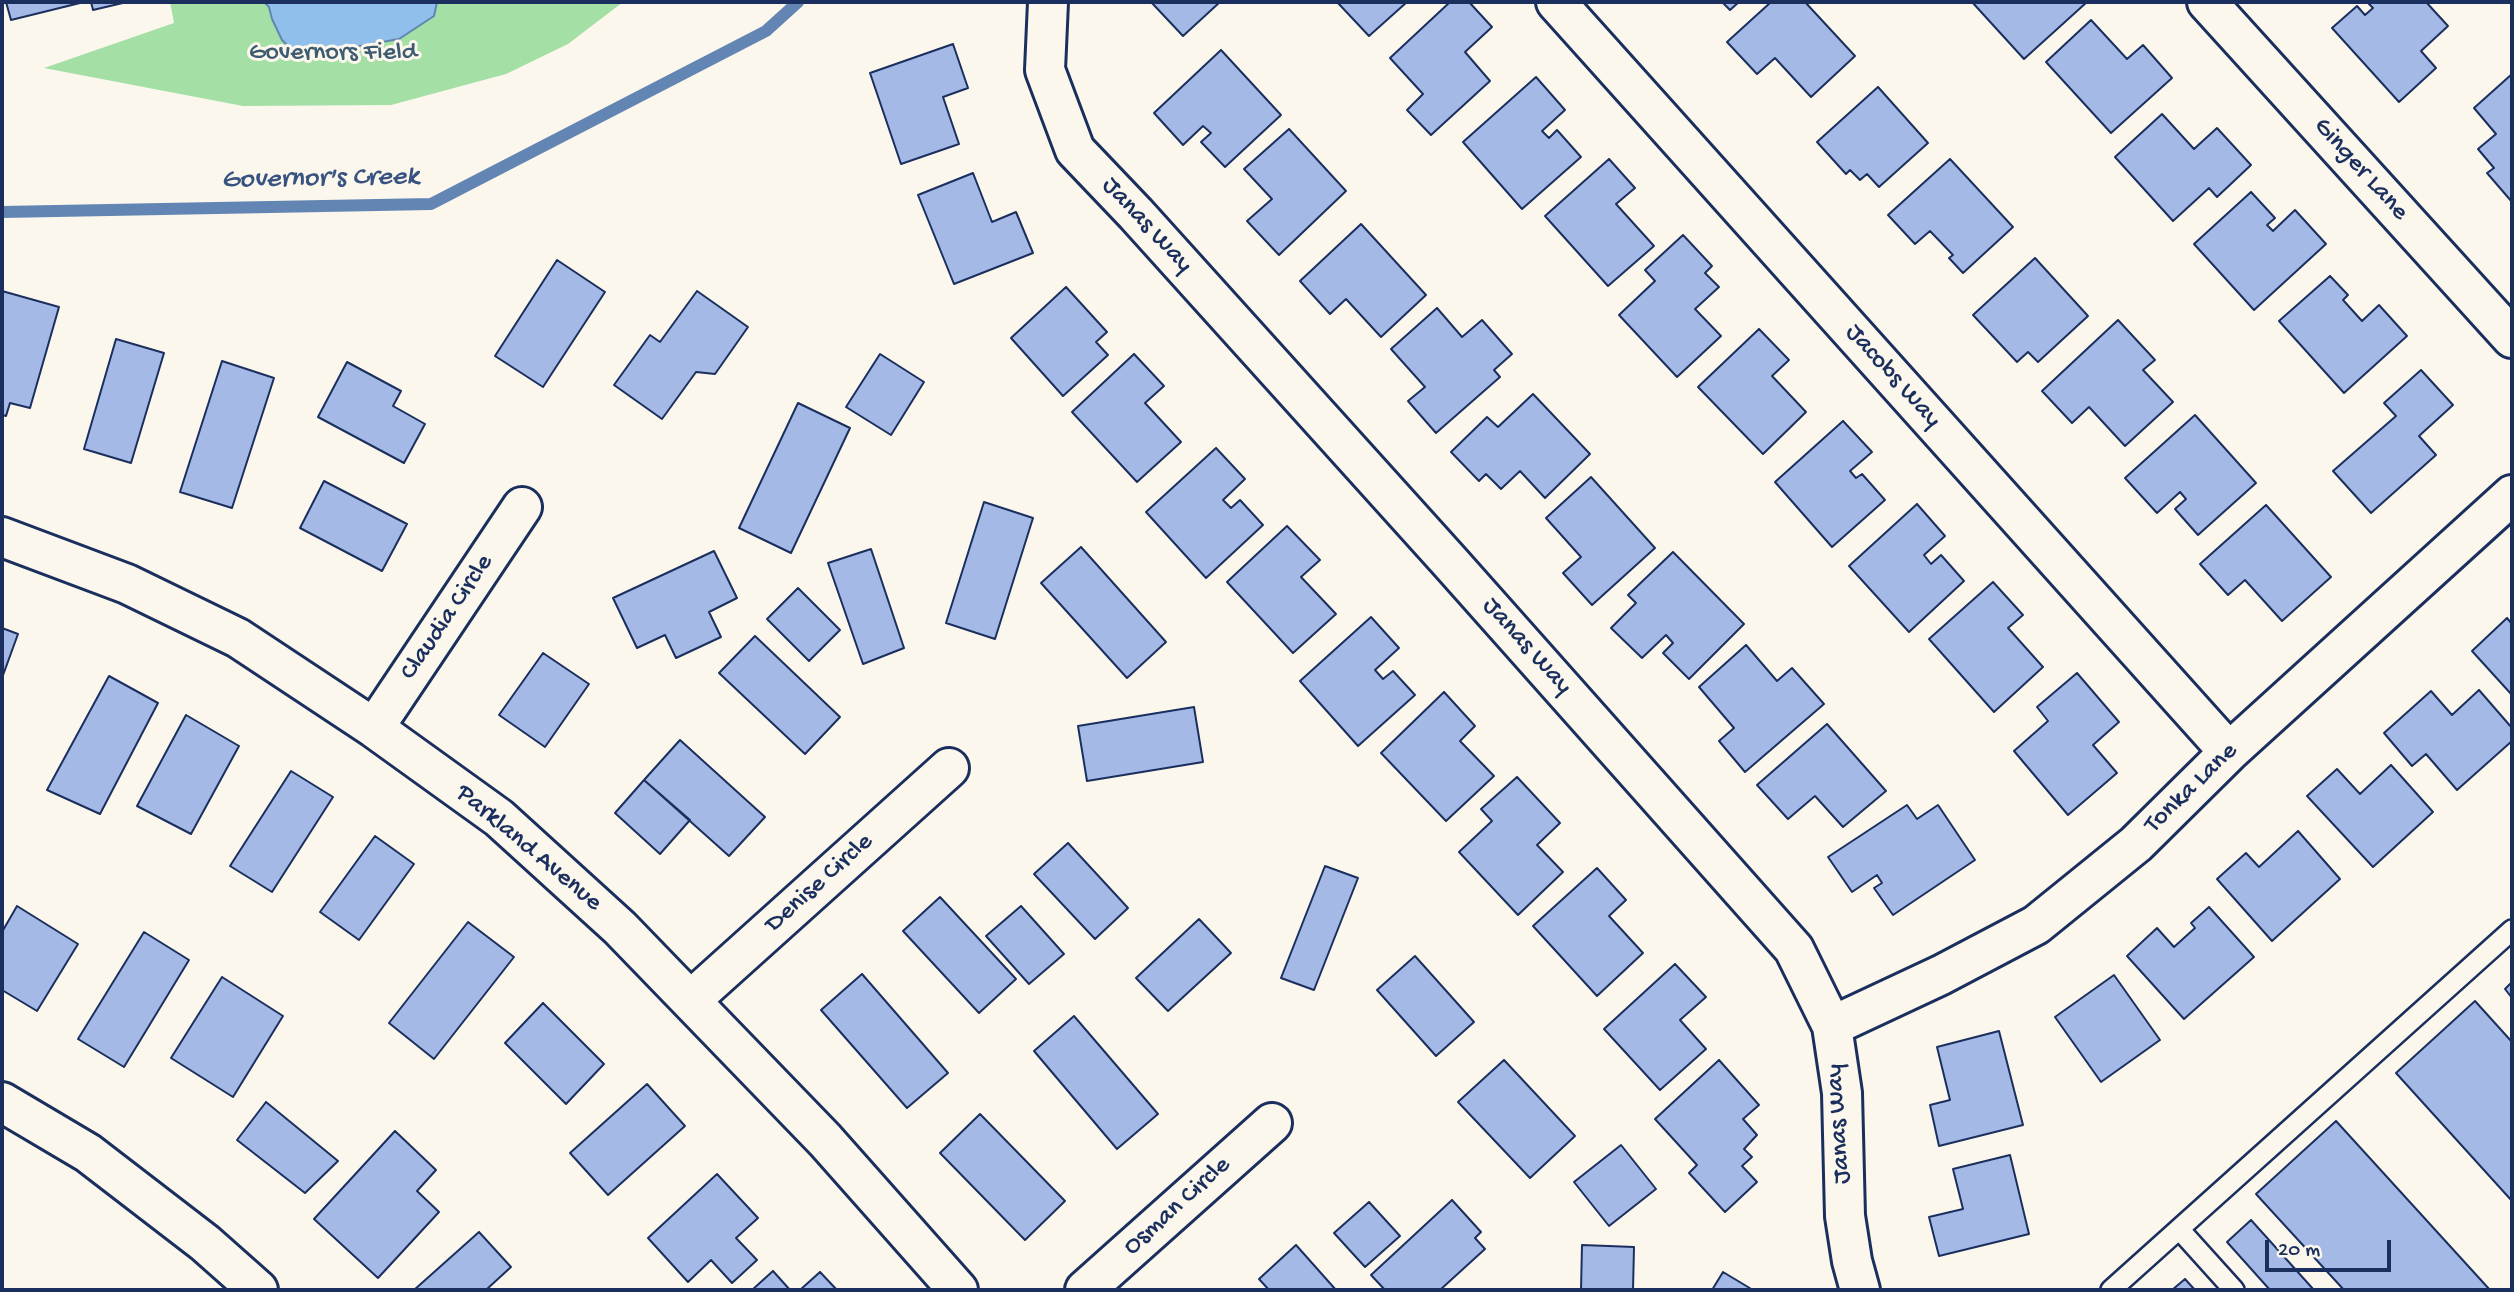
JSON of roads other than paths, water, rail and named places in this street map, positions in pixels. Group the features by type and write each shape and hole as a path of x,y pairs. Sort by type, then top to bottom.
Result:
{"street":[{"name":"Janas Way","path":"1048,2 1045,70 1075,150 1441,552 1794,949 1832,1026 1842,1093 1845,1216 1860,1290"},
{"name":"Jacobs Way","path":"1556,2 2229,752"},
{"name":"Ginger Lane","path":"2209,2 2512,338"},
{"name":"Tonka Lane","path":"1832,1026 1941,975 2036,925 2136,844 2229,752 2512,495"},
{"name":"Claudia Circle","path":"373,728 522,507"},
{"name":"Parkland Avenue","path":"2,537 127,584 237,638 373,728 499,818 620,928 691,1000 825,1140 958,1290"},
{"name":"Denise Circle","path":"691,1000 948,768"},
{"path":"2,1102 88,1153 205,1243 258,1290"},
{"name":"Osman Circle","path":"1085,1290 1272,1123"}],"lane":[{"path":"2111,1290 2512,930"},
{"path":"2179,1229 2234,1290"}],"water":[{"path":"264,2 437,2 434,16 399,39 315,54 291,49 282,40 269,7"}],"waterway":[{"name":"Governor's Creek","path":"2,212 431,204 766,31 798,2"}],"park label":[{"name":"Governors Field","path":"333,54"}]}
